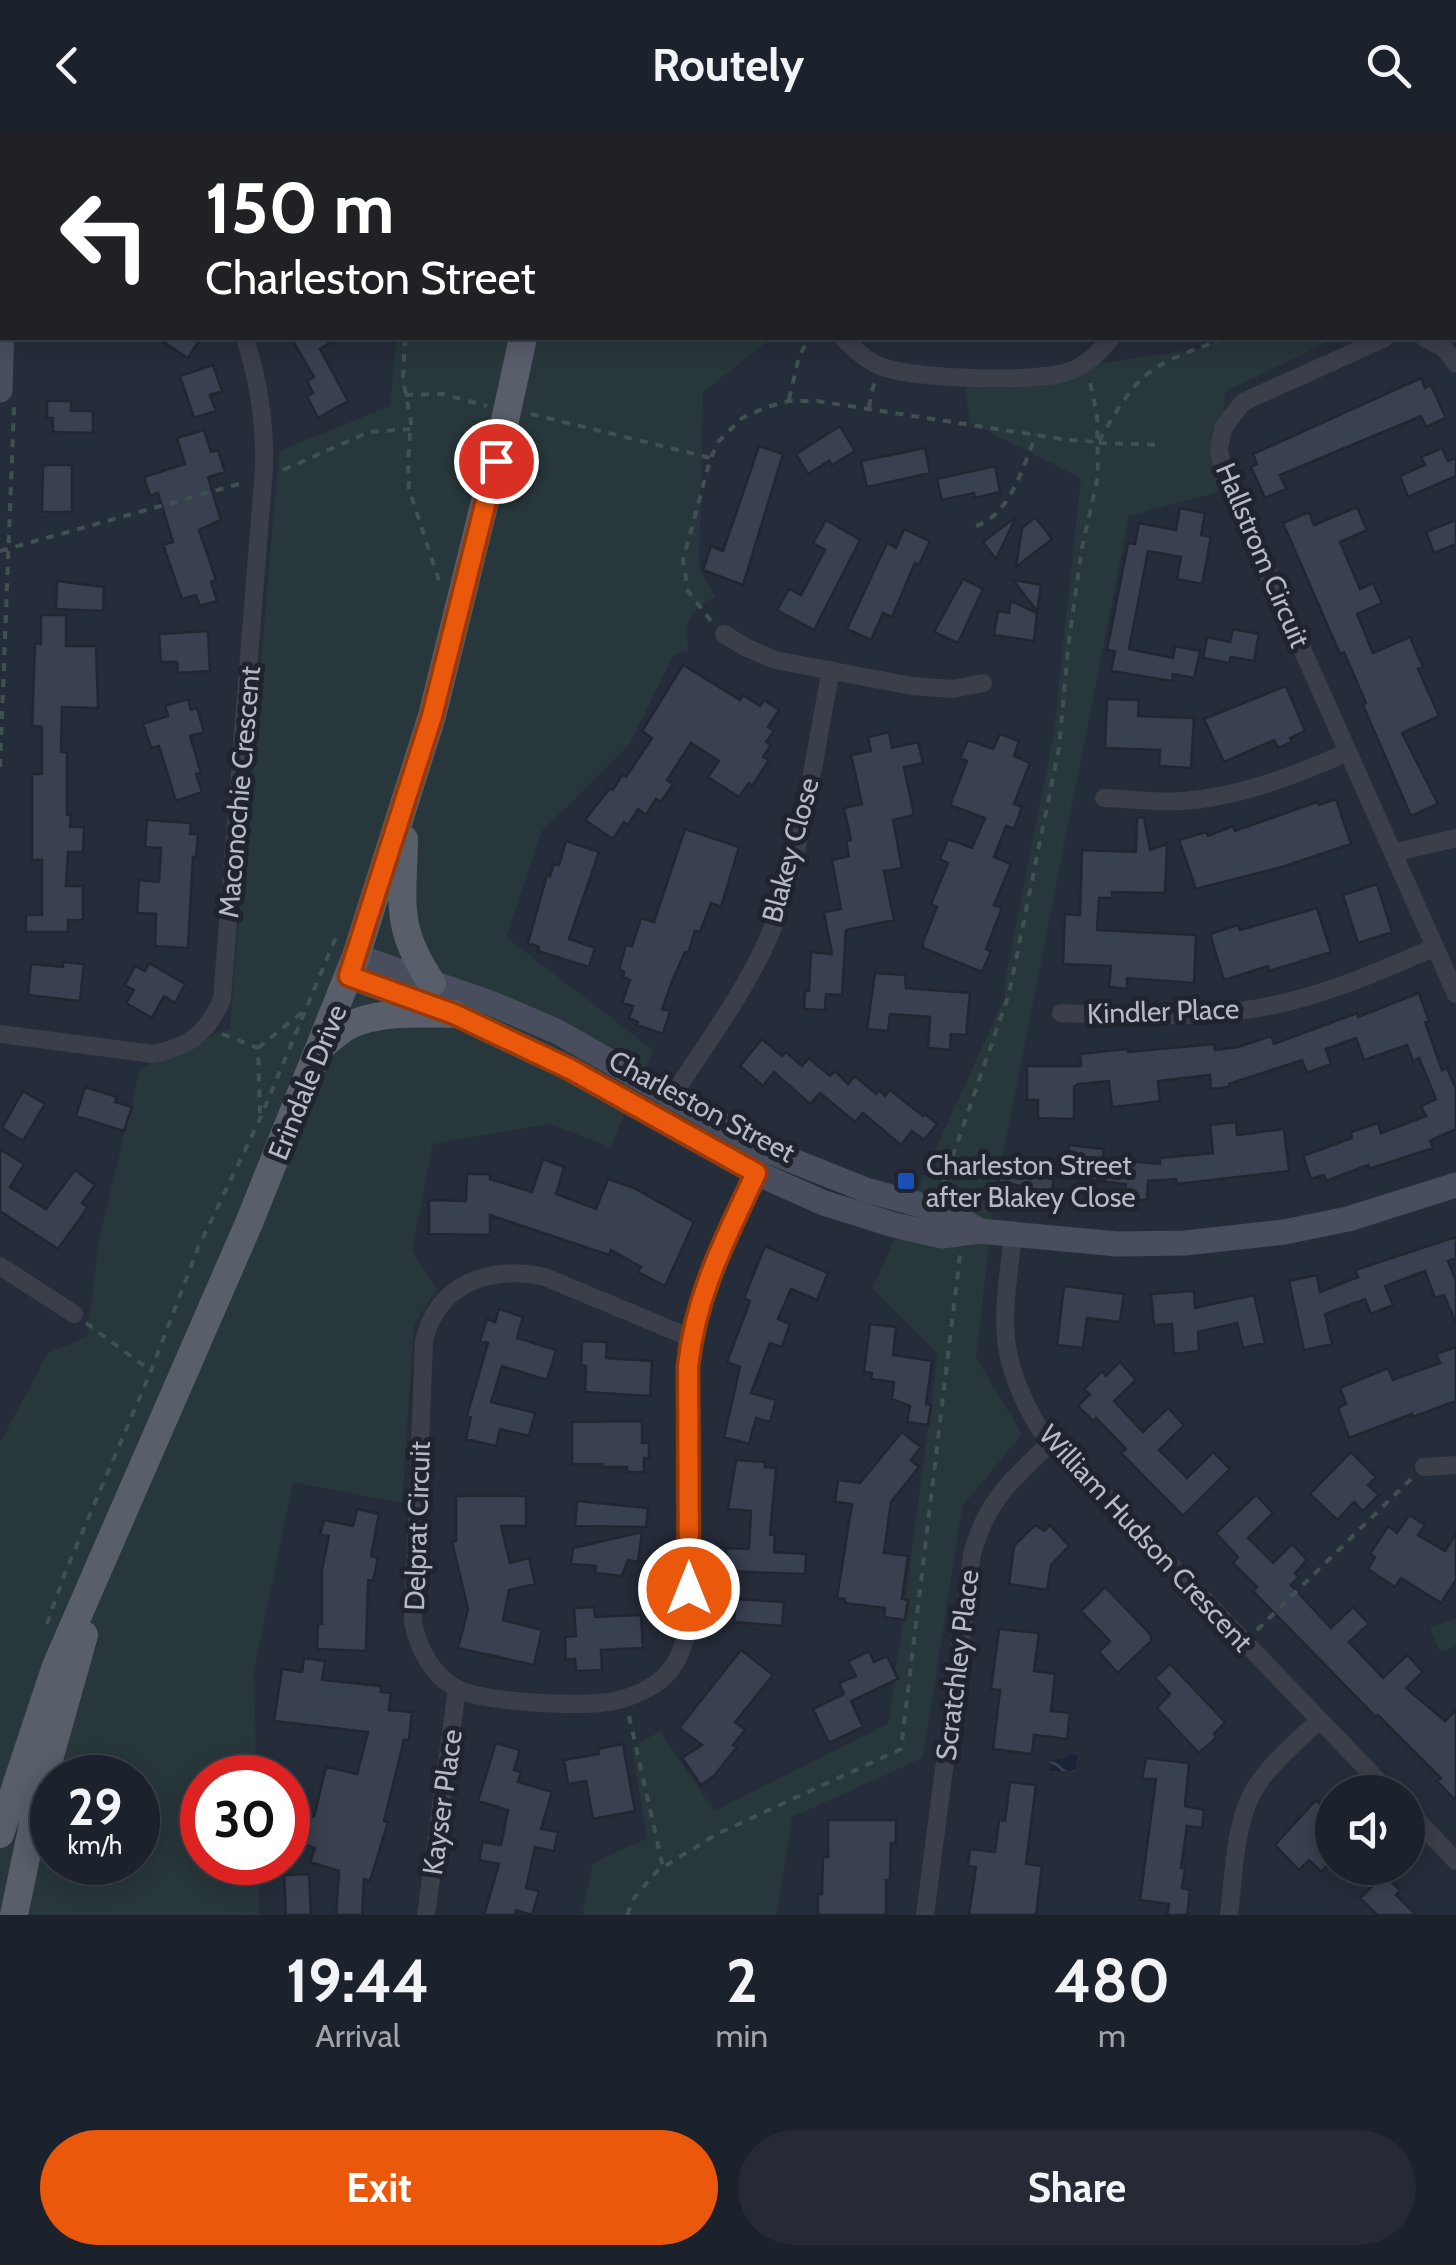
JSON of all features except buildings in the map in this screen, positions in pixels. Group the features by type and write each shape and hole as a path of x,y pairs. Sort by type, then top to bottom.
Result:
{"main road":[{"name":"Erindale Drive","path":"0,1834 56,1666 250,1222 353,966 432,716 510,411 522,340"},
{"path":"404,813 403,921 409,946 432,982"},
{"path":"321,1046 347,1026 367,1020 420,1013 454,1014"},
{"name":"Erindale Drive","path":"14,1915 40,1796 98,1575"}],"street":[{"path":"3,340 7,393"},
{"name":"Maconochie Crescent","path":"206,1028 214,1021 222,999 264,476 264,425 247,340"},
{"path":"845,340 880,366 909,373 1031,379 1046,378 1081,365 1109,340"},
{"name":"Hallstrom Circuit","path":"1381,340 1244,402 1223,428 1219,450 1224,474 1456,994"},
{"path":"1428,340 1444,348 1456,364"},
{"path":"724,634 776,660 926,688 952,689 983,683"},
{"name":"Blakey Close","path":"657,1121 750,974 778,912 798,844 830,670"},
{"path":"1104,798 1182,801 1235,792 1290,776 1348,752"},
{"path":"1393,853 1456,838"},
{"name":"Kindler Place","path":"1060,1013 1175,1016 1271,1005 1332,990 1435,947"},
{"name":"Charleston Street","path":"353,966 432,982 558,1032 672,1098 761,1162"},
{"name":"Charleston Street","path":"353,966 570,1069 657,1121 761,1162 953,1214 978,1231 1117,1244 1185,1243 1348,1220 1456,1185"},
{"path":"0,1034 153,1054 178,1050 206,1028"},
{"path":"457,1689 489,1700 600,1702 625,1698 643,1692 666,1676 681,1653 689,1626 688,1366 692,1338 701,1297 761,1162"},
{"name":"William Hudson Crescent","path":"1013,1236 1003,1315 1005,1348 1021,1397 1051,1442 1373,1775"},
{"path":"0,1266 74,1314"},
{"name":"Delprat Circuit","path":"457,1689 423,1654 413,1620 424,1341 439,1304 471,1280 499,1272 529,1273 692,1338"},
{"name":"Scratchley Place","path":"924,1915 972,1554 987,1510 1006,1485 1051,1442"},
{"path":"1424,1466 1456,1465"},
{"name":"Kayser Place","path":"426,1915 457,1689"},
{"path":"1229,1915 1248,1801 1275,1763 1319,1720"},
{"path":"1425,1829 1456,1861"}],"path":[{"path":"406,340 410,490 436,565 440,595"},
{"path":"789,401 798,357 808,340"},
{"path":"1099,442 1132,388 1144,376 1221,340"},
{"path":"939,1196 1009,994 1059,748 1082,548 1098,476 1095,400 1081,365"},
{"path":"869,407 880,366"},
{"path":"0,767 8,549 7,393"},
{"path":"405,394 442,394 711,458"},
{"path":"724,634 696,605 684,577 686,544 718,442 742,418 789,401 817,400 1036,435 1162,445"},
{"path":"0,551 264,476 303,463 369,432 411,429"},
{"path":"976,526 1009,499 1036,435"},
{"path":"46,1628 198,1248 260,1120 340,926"},
{"path":"258,1048 308,1007"},
{"path":"206,1028 258,1048"},
{"path":"258,1048 260,1120"},
{"path":"627,1915 634,1898 663,1868 728,1828 901,1748 960,1250"},
{"path":"74,1314 151,1371"},
{"path":"1254,1633 1424,1466"},
{"path":"625,1698 663,1868"}],"shaded area":[{"path":"397,340 769,340 703,392 699,569 716,597 690,617 686,632 689,649 673,656 629,745 541,832 506,937 653,1050 610,1147 550,1124 433,1144 412,1251 437,1290 414,1324 402,1503 293,1482 254,1670 256,1755 180,1755 180,1885 258,1885 259,1915 0,1915 0,1443 48,1353 87,1337 99,1240 140,1069 230,1028 279,451 390,406"},
{"path":"1221,340 1331,340 1225,392 1221,491 1129,516 994,1200 976,1358 1022,1434 962,1507 923,1758 792,1817 777,1915 582,1915 593,1863 647,1838 632,1748 660,1731 714,1811 889,1723 938,1353 872,1289 1005,997 1054,732 1081,478 970,422 964,383 1198,349"},
{"path":"1456,1618 1456,1646 1440,1652 1430,1628"}],"water":[{"path":"1071,1753 1078,1756 1075,1771 1049,1771 1051,1760 1063,1759"}],"place":[{"name":"Charleston Street after Blakey Close","path":"906,1181"}],"route":[{"path":"496,461 432,716 349,976 454,1014 570,1069 756,1173 716,1258 701,1297 692,1338 688,1366 689,1589"}]}
